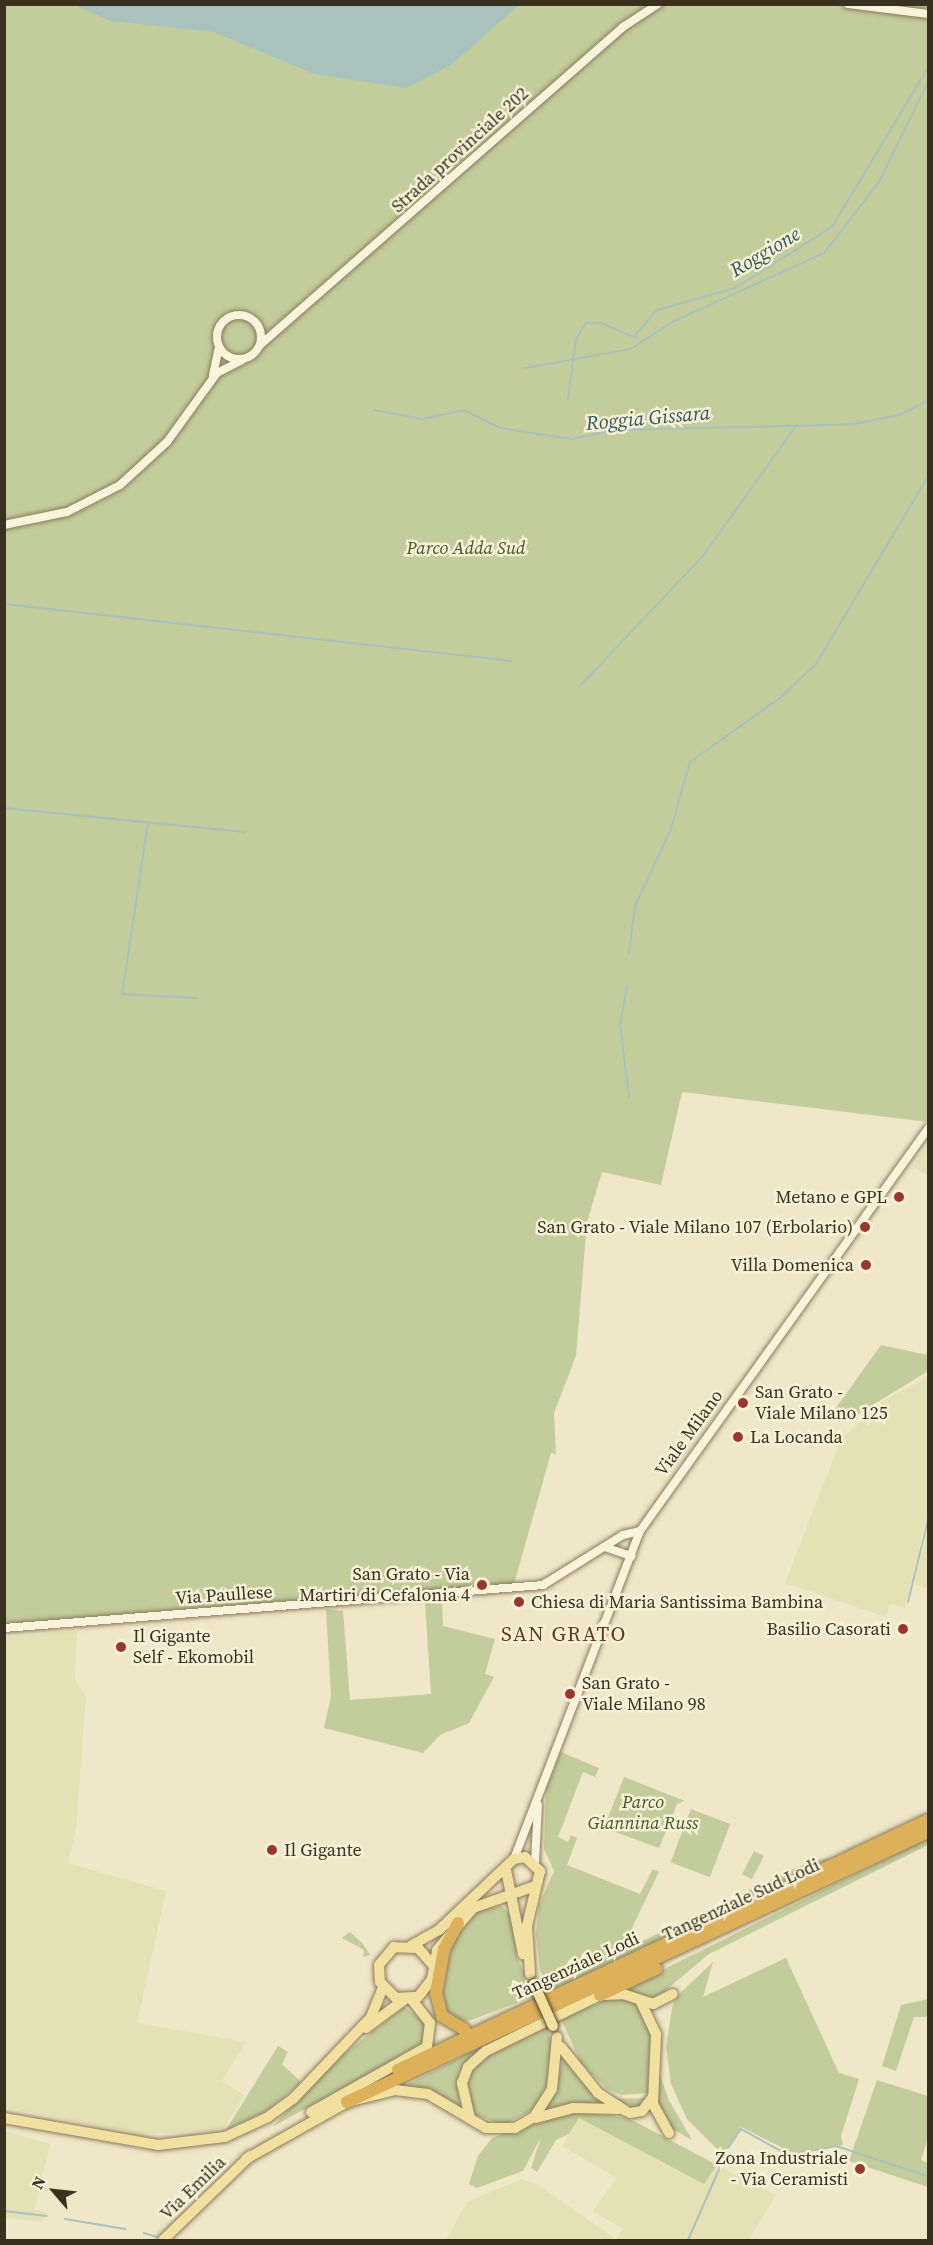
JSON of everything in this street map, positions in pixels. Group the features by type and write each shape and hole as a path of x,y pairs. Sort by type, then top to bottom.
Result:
{"highway":[{"name":"Tangenziale Lodi","path":"365,2085 928,1820"},
{"name":"Tangenziale Sud Lodi","path":"347,2102 928,1832"},
{"path":"600,1995 744,1928 774,1905"},
{"path":"458,1923 444,1949 436,1993 442,2016 464,2029"},
{"path":"429,1986 441,2020 464,2029 509,2018"}],"main road":[{"path":"4,2118 138,2143 210,2141 280,2109 345,2045 380,2004 383,1988 378,1975 382,1958 394,1947 412,1946 439,1930 507,1875 514,1859 535,1862 540,1871 527,1926 532,1979"},
{"path":"507,1875 523,1891"},
{"path":"507,1875 532,1979 557,2037 559,2064 552,2089 528,2122"},
{"path":"345,2045 429,1986 432,1964 458,1923 479,1904 535,1886"},
{"path":"500,1896 514,1907"},
{"path":"412,1946 432,1964"},
{"path":"365,2085 430,2040 430,2023 408,1999 383,1988"},
{"path":"477,2124 461,2095 473,2061 600,1995 657,2003 673,1994"},
{"path":"639,2000 656,2034 652,2098 669,2133"},
{"path":"347,2102 411,2090 436,2098 477,2124 503,2130 573,2108 626,2111 598,2093 557,2037"},
{"name":"Tangenziale Lodi","path":"246,2159 303,2117 365,2085"},
{"path":"630,2113 642,2111 652,2098"},
{"name":"Tangenziale Sud Lodi","path":"246,2159 347,2102"},
{"name":"Via Emilia","path":"163,2241 246,2159"}],"street":[{"name":"Strada provinciale 202","path":"4,525 67,512 120,485 161,449 207,386 224,368 242,360 285,321 316,300 623,27 658,4"},
{"path":"848,4 928,14"},
{"name":"Strada provinciale 202","path":"207,386 218,366 224,322 236,315 254,321 285,321"},
{"path":"254,321 261,344"},
{"path":"219,347 227,356 242,360"},
{"name":"Viale Milano","path":"514,1859 640,1532 928,1129"},
{"name":"Via Paullese","path":"4,1628 446,1596 543,1585 628,1532 640,1532"},
{"path":"605,1546 630,1556"},
{"path":"535,1862 539,1790"}],"shaded area":[{"path":"928,1145 928,1176 913,1166"},
{"path":"928,1377 928,1512 905,1608 890,1604 886,1617 785,1583 841,1439 886,1399"},
{"path":"928,1528 928,1589 914,1584"},
{"path":"77,1631 75,1681 86,1696 76,1829 68,1863 166,1891 137,2023 246,2042 222,2081 244,2095 225,2127 212,2131 139,2134 5,2107 5,1637"},
{"path":"579,2118 704,2183 717,2165 776,2195 749,2240 616,2240 622,2228 592,2211 617,2178 562,2146"},
{"path":"5,2131 50,2144 34,2210 48,2213 41,2222 5,2218"},
{"path":"521,2179 540,2186 613,2237 611,2240 446,2240 467,2202"}],"green space":[{"name":"Parco Adda Sud","path":"5,5 928,5 928,1122 682,1092 661,1185 602,1172 587,1222 576,1356 554,1413 556,1454 551,1453 514,1584 5,1624"},
{"path":"881,1345 928,1355 928,1371 855,1416 841,1413 835,1409"},
{"path":"442,1601 443,1626 495,1639 485,1674 494,1677 469,1723 440,1735 423,1753 324,1728 331,1696 326,1609 343,1611 350,1700 431,1694 425,1602"},
{"path":"561,1752 599,1768 595,1777 583,1772 558,1837 568,1842 571,1835 577,1838 567,1865 640,1894 653,1869 659,1872 630,1932 634,1945 811,1861 832,1858 549,1992 540,1970 536,1934 539,1905 554,1871 544,1849 546,1789"},
{"name":"Parco Giannina Russ","path":"624,1777 685,1801 677,1804 659,1848 604,1828"},
{"path":"691,1809 730,1824 710,1877 671,1862"},
{"path":"928,1838 928,1845 709,1954 654,2000 624,1989"},
{"path":"754,1851 764,1856 752,1879 742,1874"},
{"path":"502,1906 512,1918 517,1957 535,1996 463,2023 447,2012 442,1999 452,1942 479,1910"},
{"path":"350,1932 363,1944 370,1955 363,1957 364,1950 342,1938"},
{"path":"786,1958 839,2073 859,2079 841,2136 843,2145 795,2154 741,2127 723,2155 687,2119 671,2084 666,2047 672,2008 676,1997 713,1962 703,1997"},
{"path":"616,1996 635,2003 652,2029 649,2093 621,2095 607,2089 581,2063 561,2019"},
{"path":"928,1999 928,2017 914,2017 896,2071 882,2066 901,2005"},
{"path":"404,2007 425,2022 427,2037 420,2047 272,2127 337,2059"},
{"path":"546,2025 553,2048 550,2078 534,2109 504,2125 475,2115 466,2102 467,2078 479,2060"},
{"path":"278,2046 288,2052 282,2064 301,2082 270,2109 226,2130"},
{"path":"481,2047 460,2074 459,2107 404,2086"},
{"path":"564,2058 579,2079 604,2104 546,2109"},
{"path":"658,2070 669,2100 692,2140 671,2128 657,2105"},
{"path":"877,2080 928,2096 928,2138 921,2160 928,2163 928,2187 849,2161"},
{"path":"647,2098 641,2106 632,2107 614,2099"},
{"path":"583,2111 630,2119 717,2165 704,2184 579,2118 569,2134 556,2140 537,2172 531,2168 541,2137 523,2171 477,2188 469,2184 478,2156 492,2138 543,2118"}],"water":[{"path":"74,5 519,5 451,65 406,88 314,74 214,32 111,21"}],"waterway":[{"name":"Roggione","path":"568,400 576,339 586,323 601,323 634,337 657,310 735,288 832,227 928,68"},
{"path":"525,368 631,349 672,322 824,253 879,182 928,82"},
{"name":"Roggia Gissara","path":"374,410 422,419 464,410 500,428 571,439 616,430 854,424 899,415 928,401"},
{"path":"580,686 702,557 796,426"},
{"path":"629,953 635,906 671,829 690,762 781,697 816,664 928,476"},
{"path":"4,604 511,661"},
{"path":"4,808 245,832"},
{"path":"148,823 122,994 197,998"},
{"path":"627,986 620,1025 629,1096"},
{"path":"908,1602 928,1520"},
{"path":"728,2148 741,2129 788,2155 836,2146 928,2176"},
{"path":"688,2240 720,2167"},
{"path":"4,2211 47,2216"},
{"path":"65,2219 125,2229"},
{"path":"144,2233 157,2237"}],"place":[{"name":"Metano e GPL","path":"899,1197"},
{"name":"San Grato - Viale Milano 107 (Erbolario)","path":"865,1227"},
{"name":"Villa Domenica","path":"866,1265"},
{"name":"San Grato - Viale Milano 125","path":"743,1403"},
{"name":"La Locanda","path":"738,1437"},
{"name":"San Grato - Via Martiri di Cefalonia 4","path":"482,1585"},
{"name":"Chiesa di Maria Santissima Bambina","path":"519,1602"},
{"name":"Basilio Casorati","path":"903,1629"},
{"name":"Il Gigante Self - Ekomobil","path":"121,1647"},
{"name":"San Grato - Viale Milano 98","path":"570,1694"},
{"name":"Il Gigante","path":"272,1850"},
{"name":"Zona Industriale - Via Ceramisti","path":"860,2169"}],"district":[{"name":"SAN GRATO","path":"564,1634"}]}
